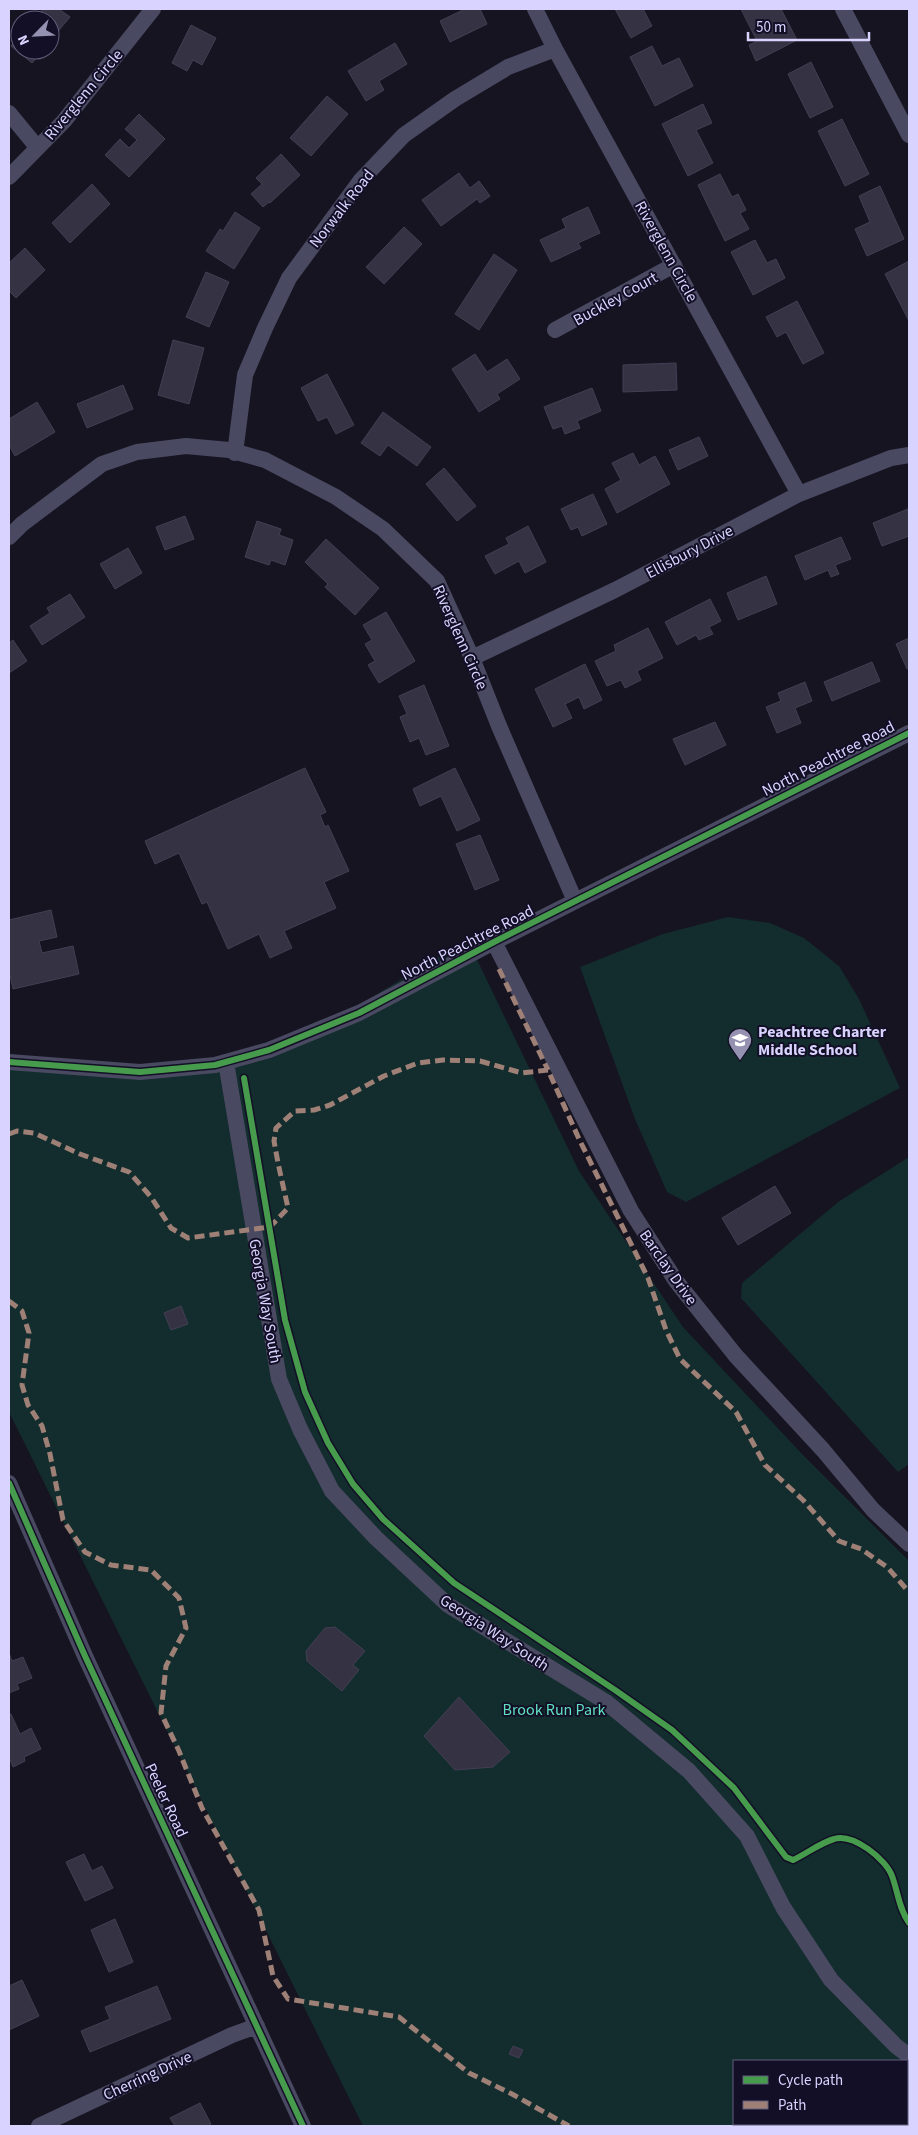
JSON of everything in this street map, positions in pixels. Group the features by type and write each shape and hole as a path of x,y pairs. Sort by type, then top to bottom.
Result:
{"street":[{"name":"Riverglenn Circle","path":"9,177 64,121 153,9"},
{"name":"Riverglenn Circle","path":"535,9 555,49 799,494"},
{"path":"843,9 909,135"},
{"name":"Norwalk Road","path":"235,453 245,375 265,328 289,278 361,180 404,135 455,99 508,67 555,49"},
{"path":"9,113 38,147"},
{"name":"Buckley Court","path":"555,330 674,265"},
{"name":"Riverglenn Circle","path":"9,537 22,524 102,464 137,452 186,446 228,450 265,460 336,497 383,529 437,581 472,658 499,726 575,901"},
{"name":"Ellisbury Drive","path":"472,658 614,590 799,494 891,458 909,454"},
{"name":"North Peachtree Road","path":"9,1062 140,1072 207,1066 269,1050 359,1013 494,942 909,733"},
{"name":"Barclay Drive","path":"494,942 631,1211 676,1282 736,1356 823,1450 873,1510 909,1544"},
{"name":"Georgia Way South","path":"226,1062 279,1379 300,1429 332,1491 376,1538 448,1605 606,1702 689,1770 747,1836 784,1907 831,1980 896,2046 909,2056"},
{"name":"Peeler Road","path":"9,1483 85,1656 303,2126"},
{"name":"Cherring Drive","path":"39,2126 232,2035 257,2026"}],"green space":[{"path":"728,917 770,923 804,938 839,966 859,999 900,1088 686,1202 667,1192 635,1119 580,967 663,934"},
{"name":"Brook Run Park","path":"467,939 579,1171 683,1327 803,1455 909,1561 909,2126 363,2126 9,1412 9,1065 66,1068 226,1062 294,1045"},
{"path":"909,1157 909,1464 898,1472 741,1298 742,1283 838,1202"}],"building":[{"path":"59,9 70,17 60,29 60,10 42,10"},
{"path":"465,9 480,9 487,24 450,42 440,21"},
{"path":"615,9 643,9 652,26 631,38"},
{"path":"741,9 781,9 797,40 756,61 749,45 757,41"},
{"path":"191,25 216,38 202,65 193,60 187,71 172,63"},
{"path":"395,43 407,64 379,81 384,90 366,101 348,71"},
{"path":"652,46 662,66 679,58 693,86 655,106 630,57"},
{"path":"811,62 833,107 810,118 788,74"},
{"path":"327,96 348,114 311,156 290,138"},
{"path":"703,104 712,123 696,130 713,163 688,176 662,124"},
{"path":"139,114 165,139 129,177 105,155 120,139 129,148 137,140 125,129"},
{"path":"842,119 869,174 845,186 818,131"},
{"path":"281,154 300,175 270,203 263,207 251,194 262,184 256,178"},
{"path":"459,173 470,188 479,181 490,196 480,203 477,199 441,226 422,200"},
{"path":"720,174 732,197 738,194 746,210 740,213 749,229 725,241 698,185"},
{"path":"92,184 110,204 70,243 52,223"},
{"path":"880,186 904,239 867,256 855,229 870,222 859,196"},
{"path":"588,207 600,233 578,243 581,248 551,262 540,240 566,228 562,219"},
{"path":"235,212 260,228 234,269 206,251 220,229 223,231"},
{"path":"404,227 422,244 384,284 366,267"},
{"path":"755,240 767,263 776,259 785,278 753,295 731,252"},
{"path":"25,248 45,270 16,298 9,291 9,263"},
{"path":"494,254 517,270 479,330 455,314"},
{"path":"909,261 909,321 885,274"},
{"path":"206,272 229,282 209,327 186,317"},
{"path":"797,301 824,353 803,364 786,332 777,337 766,317"},
{"path":"173,340 204,348 189,404 158,395"},
{"path":"475,354 487,372 507,359 520,379 497,394 500,399 479,412 452,369"},
{"path":"676,363 677,390 623,392 623,365"},
{"path":"327,374 354,425 336,434 327,417 318,421 301,388"},
{"path":"123,385 133,409 87,428 77,404"},
{"path":"592,388 601,411 577,421 580,428 565,434 562,426 553,429 544,407"},
{"path":"37,402 55,432 15,456 9,445 9,419"},
{"path":"383,412 431,447 417,466 388,445 380,456 361,443"},
{"path":"699,437 708,456 678,470 669,450"},
{"path":"633,453 639,465 655,456 670,484 617,513 605,489 621,480 612,463"},
{"path":"444,468 476,506 457,521 426,484"},
{"path":"593,494 607,524 582,536 578,527 571,530 561,509"},
{"path":"908,509 909,536 882,546 873,523"},
{"path":"185,516 194,539 165,550 156,527"},
{"path":"257,521 281,529 279,535 293,540 285,565 271,560 269,565 245,557"},
{"path":"528,526 546,562 525,573 519,561 495,574 485,556 509,544 506,538"},
{"path":"841,537 851,559 835,565 839,574 831,577 828,570 805,580 795,556"},
{"path":"326,539 379,588 355,615 325,587 328,584 305,562"},
{"path":"128,548 142,573 115,589 100,564"},
{"path":"766,576 777,604 738,620 727,593"},
{"path":"70,594 85,617 42,645 30,626 50,613 47,608"},
{"path":"710,599 721,621 709,627 713,634 699,640 696,635 677,645 665,622"},
{"path":"386,612 415,661 379,683 368,665 375,661 365,644 372,640 363,625"},
{"path":"648,628 663,658 637,671 641,680 625,688 621,680 607,686 595,661 616,651 614,645"},
{"path":"909,638 909,668 907,669 896,644"},
{"path":"13,640 27,661 9,673 9,643"},
{"path":"872,662 880,681 832,701 824,682"},
{"path":"585,664 602,700 584,709 579,697 565,704 572,718 553,727 535,689"},
{"path":"805,682 812,701 795,708 801,723 777,733 766,707 781,701 778,693"},
{"path":"424,685 449,746 426,755 419,738 410,742 400,717 407,714 399,696"},
{"path":"715,722 726,745 685,765 673,739"},
{"path":"305,768 326,812 320,815 325,827 328,825 349,871 324,882 336,908 284,931 292,948 270,958 259,934 228,949 207,902 202,904 179,853 155,864 145,841"},
{"path":"455,768 480,820 457,831 441,796 420,806 413,789"},
{"path":"480,835 499,880 475,890 456,844"},
{"path":"51,910 57,937 39,941 42,953 73,946 79,974 13,989 9,971 9,920"},
{"path":"775,1186 791,1213 738,1245 722,1218"},
{"path":"181,1306 188,1324 171,1330 164,1313"},
{"path":"335,1627 365,1651 353,1665 359,1670 342,1691 307,1661 306,1651 325,1628"},
{"path":"9,1653 12,1661 23,1657 32,1678 17,1684 19,1689 9,1693"},
{"path":"459,1697 510,1752 493,1767 455,1770 424,1736"},
{"path":"9,1714 11,1714 20,1734 31,1728 41,1749 24,1757 25,1761 13,1767 9,1757"},
{"path":"84,1854 92,1871 102,1866 113,1888 85,1901 66,1862"},
{"path":"115,1919 133,1962 109,1972 91,1930"},
{"path":"22,1980 39,2016 9,2030 9,1986"},
{"path":"157,1986 171,2019 90,2052 81,2031 110,2019 105,2007"},
{"path":"513,2046 523,2050 519,2058 509,2054"},
{"path":"200,2103 211,2124 206,2126 175,2126 170,2118"}],"marked path":[{"path":"499,969 548,1070"},
{"path":"9,1134 17,1131 34,1133 80,1154 129,1172 151,1197 171,1228 188,1238 270,1227 288,1208 274,1141 276,1128 295,1111 314,1110 330,1105 384,1076 418,1063 443,1060 480,1061 522,1073 548,1070 579,1139 648,1278 666,1330 680,1359 736,1412 765,1465 803,1500 839,1541 861,1549 887,1567 909,1592"},
{"path":"9,1301 22,1311 29,1333 22,1385 28,1405 42,1426 50,1454 63,1520 85,1552 111,1565 151,1570 179,1598 186,1628 166,1666 161,1713 202,1808 259,1910 273,1976 288,1999 399,2017 469,2073 512,2094 569,2126"}],"cycle path":[{"path":"9,1062 140,1072 215,1065 269,1050 359,1013 494,942 909,733"},
{"path":"244,1078 285,1320 305,1392 328,1443 353,1484 383,1519 454,1583 672,1730 734,1788 786,1857 793,1860 824,1843 842,1838 859,1844 876,1855 889,1869 901,1906 909,1923"},
{"path":"9,1483 85,1656 303,2126"}],"place":[{"name":"Peachtree Charter Middle School","path":"740,1061"}]}
